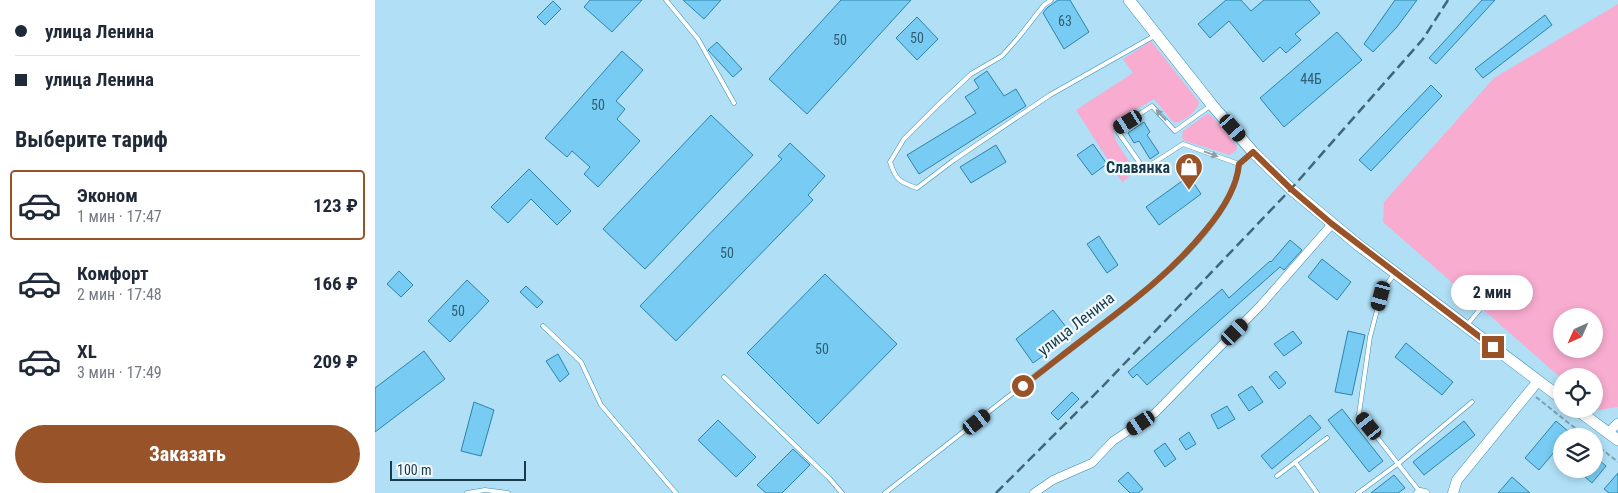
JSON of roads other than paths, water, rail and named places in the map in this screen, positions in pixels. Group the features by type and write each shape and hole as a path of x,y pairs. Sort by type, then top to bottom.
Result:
{"main road":[{"path":"1129,0 1212,105 1253,152 1291,189 1332,224 1553,392"},
{"path":"1453,493 1457,480 1538,381"},
{"path":"1588,418 1618,440"}],"street":[{"path":"1034,493 1053,480 1092,464 1113,441 1155,413 1261,305 1332,224"},
{"path":"1608,433 1618,423"}],"lane":[{"path":"666,0 698,39 734,104"},
{"path":"1051,0 1044,5 1002,56 971,74 904,139 890,162 894,174 901,183 917,188 954,160 1050,95 1156,35"},
{"path":"1212,105 1175,131 1153,106 1116,129 1144,169 1183,144 1239,164 1253,152"},
{"name":"улица Ленина","path":"885,493 1151,288 1193,246 1219,214 1239,172 1239,164"},
{"path":"1396,273 1383,291 1370,337 1359,414 1421,492"},
{"path":"1466,327 1481,308"},
{"path":"543,326 581,362 601,405 676,493"},
{"path":"724,377 829,478 842,493"},
{"path":"1358,493 1399,463 1473,402"},
{"path":"1277,476 1327,438"},
{"path":"1295,462 1317,493"},
{"path":"481,493 485,490"},
{"path":"467,493 485,490 508,493"}],"railway":[{"path":"996,493 1103,386 1291,189 1423,39 1448,0"}],"place":[{"name":"Славянка","path":"1189,191"}]}
